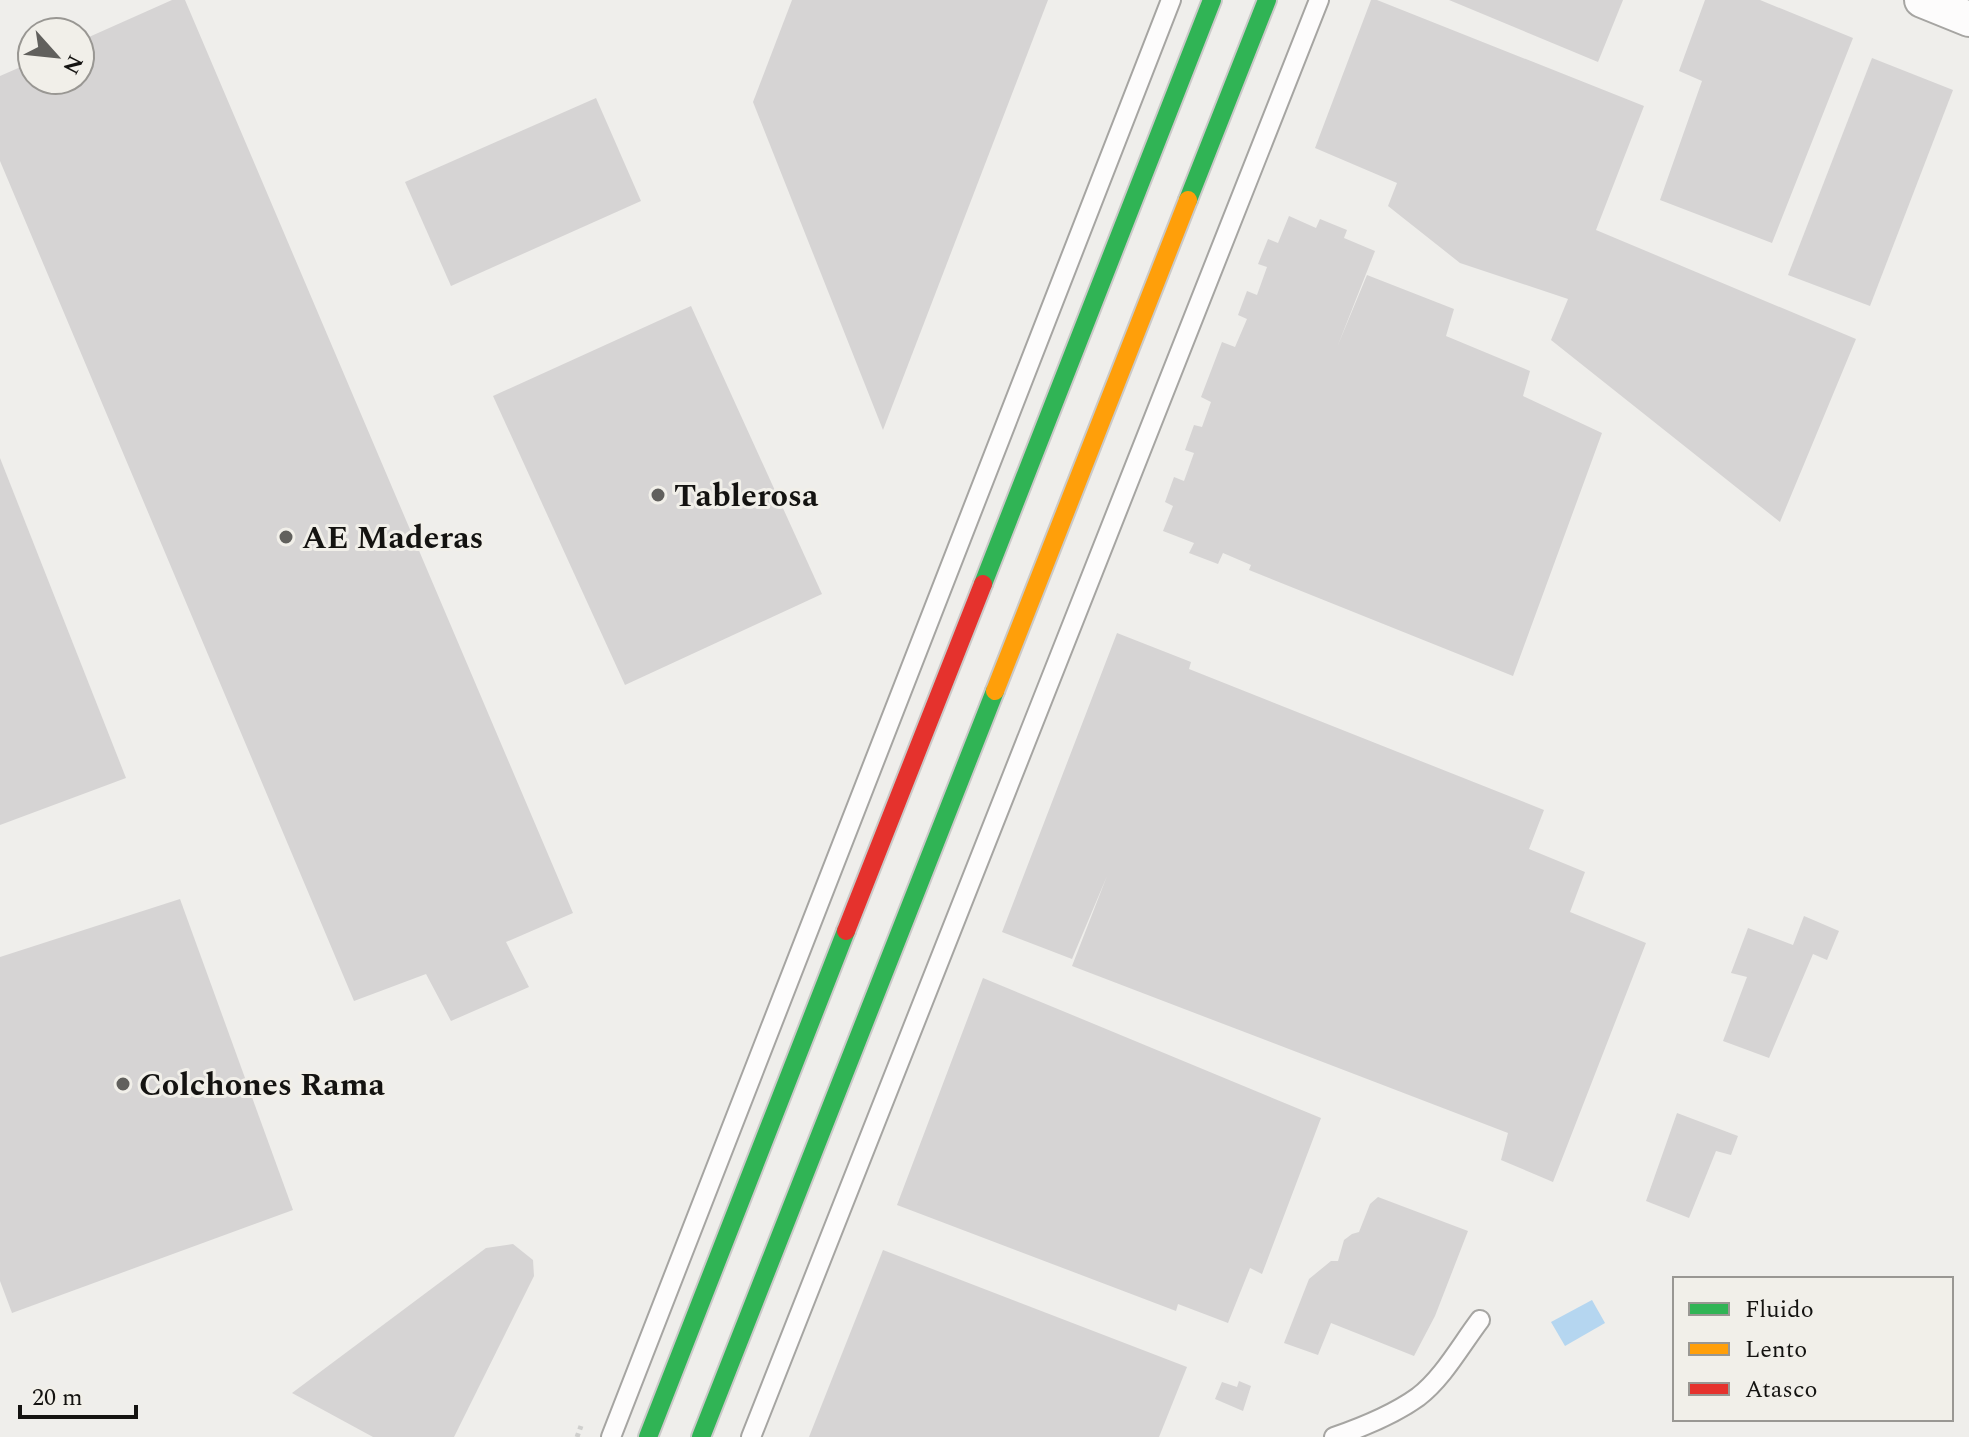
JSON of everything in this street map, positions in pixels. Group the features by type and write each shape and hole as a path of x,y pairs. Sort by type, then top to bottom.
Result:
{"main road":[{"path":"648,1437 1212,0"},
{"path":"701,1437 1267,0"}],"street":[{"path":"1922,0 1969,19"}],"lane":[{"path":"611,1437 1171,0"},
{"path":"751,1437 1319,0"},
{"path":"1334,1437 1389,1415 1420,1395 1480,1320"}],"water":[{"path":"1592,1300 1605,1323 1565,1346 1551,1322"}],"building":[{"name":"AE Maderas","path":"172,0 185,0 573,913 506,942 529,987 451,1021 426,974 354,1001 0,161 0,76 16,69 16,96 96,96 96,34"},
{"path":"792,0 1048,0 883,430 753,102"},
{"path":"1371,0 1644,106 1596,230 1856,339 1780,522 1551,340 1568,299 1460,263 1388,206 1397,183 1315,148"},
{"path":"1449,0 1623,0 1598,62"},
{"path":"1705,0 1760,0 1853,38 1772,243 1660,200 1702,81 1679,71"},
{"path":"1872,58 1953,90 1870,306 1788,275"},
{"path":"596,98 641,201 451,286 405,182"},
{"path":"1289,216 1316,228 1320,219 1347,230 1344,238 1375,251 1338,345 1367,275 1454,309 1446,336 1530,371 1523,396 1602,433 1513,676 1249,570 1251,565 1223,553 1218,564 1189,553 1194,543 1163,531 1173,506 1165,502 1174,477 1184,481 1194,453 1185,450 1194,425 1202,427 1211,402 1201,397 1222,342 1235,347 1247,319 1238,315 1247,291 1257,295 1267,267 1258,264 1268,239 1278,243"},
{"name":"Tablerosa","path":"691,306 822,594 625,685 493,396"},
{"path":"0,458 126,778 0,825"},
{"path":"1117,633 1191,662 1189,669 1544,810 1529,849 1585,872 1570,912 1646,943 1553,1182 1501,1160 1508,1133 1072,966 1107,876 1072,959 1002,932"},
{"name":"Colchones Rama","path":"180,899 293,1210 12,1313 0,1281 0,957"},
{"path":"1804,916 1839,931 1827,960 1813,954 1769,1058 1723,1041 1747,977 1731,973 1748,928 1793,945"},
{"path":"983,978 1321,1118 1262,1274 1250,1268 1228,1323 1178,1304 1176,1311 897,1205"},
{"path":"1677,1113 1738,1136 1731,1155 1716,1151 1689,1218 1646,1201"},
{"path":"1378,1197 1468,1231 1435,1316 1414,1356 1331,1323 1318,1355 1284,1343 1309,1279 1331,1261 1338,1261 1344,1240 1359,1232 1370,1204"},
{"path":"513,1244 533,1260 534,1276 454,1437 373,1437 292,1393 486,1248"},
{"path":"883,1250 1187,1367 1159,1437 809,1437"},
{"path":"1239,1381 1251,1386 1243,1411 1215,1399 1222,1382 1237,1387"}],"traffic: fast":[{"path":"983,584 1212,0"},
{"path":"1188,200 1267,0"},
{"path":"701,1437 995,691"},
{"path":"648,1437 846,931"}],"traffic: slow":[{"path":"995,691 1188,200"}],"traffic: jam":[{"path":"846,931 983,584"}],"place":[{"name":"Tablerosa","path":"658,495"},
{"name":"AE Maderas","path":"286,537"},
{"name":"Colchones Rama","path":"123,1084"}]}
